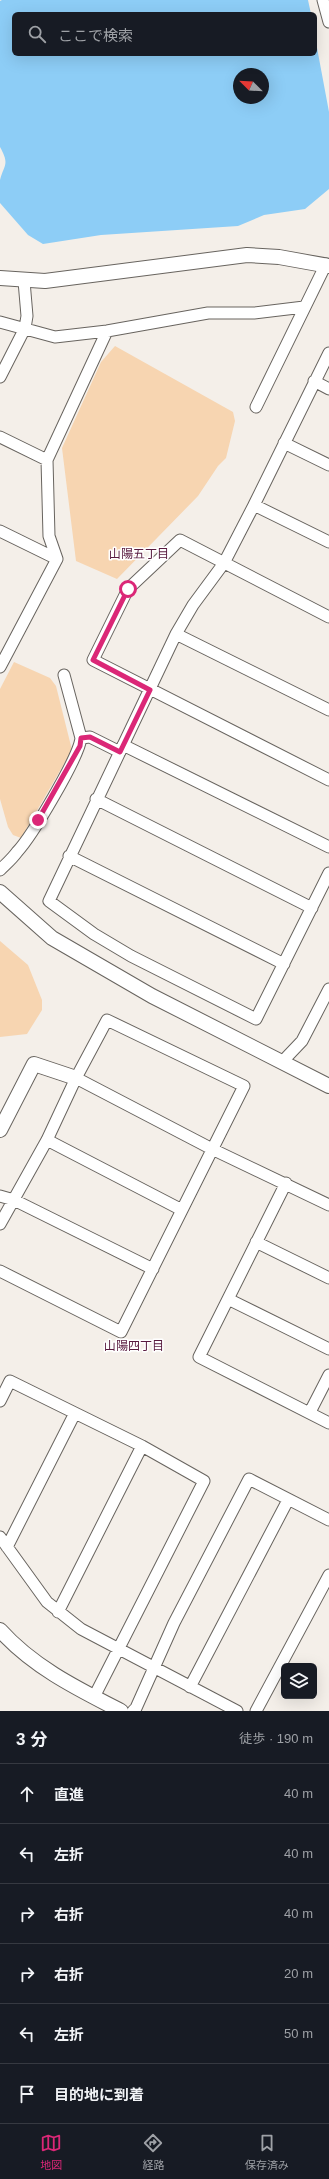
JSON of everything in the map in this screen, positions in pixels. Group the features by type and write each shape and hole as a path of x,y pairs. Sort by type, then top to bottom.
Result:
{"street":[{"path":"323,0 329,22"},
{"path":"0,278 24,281 45,281 247,255 278,257 327,265 304,307 256,407"},
{"path":"0,377 25,328 27,316 24,281"},
{"path":"0,322 55,337 107,331 208,313 254,313 304,307"},
{"path":"0,667 57,559 49,536 47,460 107,331"},
{"path":"329,353 224,563 193,605 176,634 96,799 49,901 94,934 131,956 256,1019 329,873"},
{"path":"314,381 329,389"},
{"path":"0,437 47,460"},
{"path":"284,443 329,465"},
{"path":"254,505 329,542"},
{"path":"0,532 57,559"},
{"path":"329,617 180,540 128,589 93,660 329,780"},
{"path":"176,634 329,710"},
{"path":"0,870 18,852 58,788 80,746 81,738 64,675"},
{"path":"81,738 90,737 122,748 329,847"},
{"path":"96,799 312,908"},
{"path":"69,856 284,964"},
{"path":"0,892 52,938 152,996 329,1086"},
{"path":"282,1062 302,1041 329,989"},
{"path":"0,1224 47,1140 76,1078 107,1020 244,1086 214,1150 121,1332 0,1271"},
{"path":"0,1130 34,1064 76,1078 214,1150 286,1183 329,1205"},
{"path":"47,1140 182,1210"},
{"path":"286,1183 199,1356 329,1422"},
{"path":"0,1196 14,1200 152,1269"},
{"path":"256,1242 329,1278"},
{"path":"228,1299 329,1349"},
{"path":"310,1412 329,1375"},
{"path":"0,1401 10,1381 142,1446 204,1481 94,1697"},
{"path":"7,1547 75,1413"},
{"path":"58,1612 142,1446"},
{"path":"133,1711 136,1708 174,1623 249,1479 329,1520"},
{"path":"190,1687 288,1500"},
{"path":"0,1537 47,1602 81,1629 118,1650 154,1667 237,1711"},
{"path":"256,1711 329,1575"},
{"path":"0,1630 22,1651 50,1672 120,1711"}],"shaded area":[{"path":"115,346 233,412 235,421 226,458 218,466 198,496 117,579 76,561 62,448 101,362"},
{"path":"14,662 50,678 56,686 72,750 21,838 13,835 8,827 0,799 0,689"},
{"path":"0,941 28,965 42,1000 42,1010 27,1034 0,1037"}],"water":[{"path":"308,0 311,12 12,12 12,56 317,56 317,48 329,112 329,189 305,209 264,215 238,226 101,235 43,244 28,235 0,203 0,180 5,164 0,147 0,1"}],"district":[{"name":"山陽五丁目","path":"139,554"},
{"name":"山陽四丁目","path":"134,1346"}],"route":[{"path":"38,820 58,788 80,746 81,738 90,737 120,752 150,690 93,660 128,589"}]}
